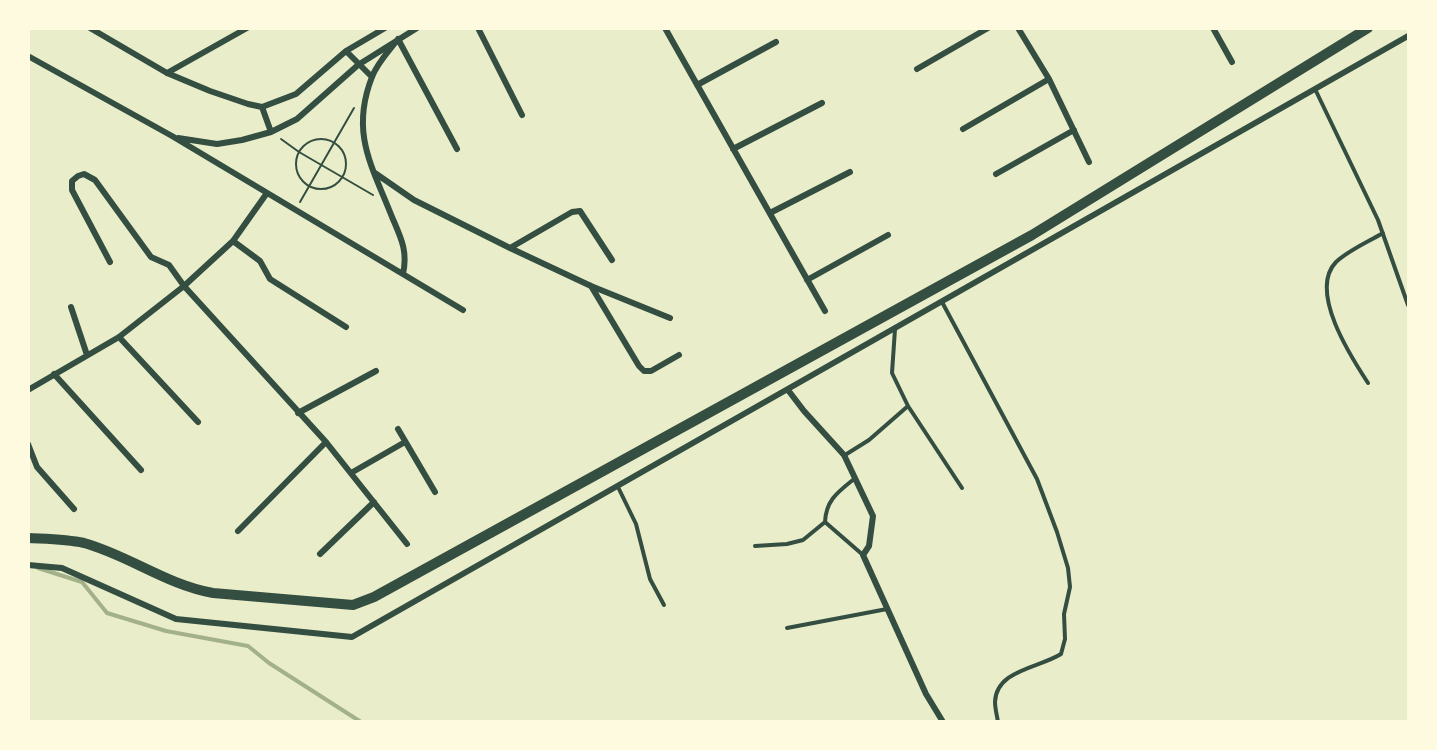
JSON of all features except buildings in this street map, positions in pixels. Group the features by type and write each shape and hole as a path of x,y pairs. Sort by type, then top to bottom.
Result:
{"main road":[{"path":"28,538 83,543 194,590 353,605 374,597 1032,235 1368,28"}],"street":[{"path":"166,73 248,28"},
{"path":"95,29 166,73 210,91 262,107 296,94 346,51 385,28"},
{"path":"172,136 217,144 271,132 297,119 358,65 417,28"},
{"path":"478,28 522,115"},
{"path":"665,28 825,311"},
{"path":"917,69 988,28"},
{"path":"1018,28 1048,79 1089,162"},
{"path":"1213,28 1232,62"},
{"path":"28,565 62,568 176,619 352,638 1408,36"},
{"path":"398,39 372,77 362,122 368,159 403,244 406,260 403,274"},
{"path":"398,39 457,149"},
{"path":"697,85 776,42"},
{"path":"346,51 372,77"},
{"path":"28,56 172,136 464,310"},
{"path":"963,129 1048,79"},
{"path":"734,149 822,103"},
{"path":"262,107 271,132"},
{"path":"996,174 1074,130"},
{"path":"770,213 850,172"},
{"path":"374,173 414,200 510,248 591,286 670,318"},
{"path":"110,262 72,190 72,181 78,176 84,174 95,180 151,257 169,265 184,286 326,442 407,544"},
{"path":"28,390 119,338 184,286 233,241 267,193"},
{"path":"510,248 572,212 580,211 612,260"},
{"path":"807,280 888,236"},
{"path":"233,241 260,261 270,279 346,327"},
{"path":"591,286 644,371 651,371 679,355"},
{"path":"71,307 87,355"},
{"path":"119,338 198,422"},
{"path":"298,413 376,371"},
{"path":"54,374 141,470"},
{"path":"789,390 804,411 844,455 873,516 869,546 862,555 926,694 943,722"},
{"path":"398,429 435,492"},
{"path":"238,531 326,442"},
{"path":"351,473 405,442"},
{"path":"28,444 37,467 74,509"},
{"path":"320,554 374,502"}],"lane":[{"path":"1315,89 1383,233 1408,306"},
{"path":"1368,383 1353,361 1336,326 1326,297 1326,279 1335,263 1383,233"},
{"path":"942,302 1037,479 1068,568 1070,587 1064,614 1065,639 1061,654 1052,660 1008,677 999,688 995,702 998,722"},
{"path":"895,329 892,373 908,406 962,488"},
{"path":"844,455 869,440 908,406"},
{"path":"755,546 788,544 803,540 825,522 826,510 832,496 854,479"},
{"path":"618,486 636,524 650,579 664,605"},
{"path":"825,522 862,555"},
{"path":"787,628 888,608"}],"path":[{"path":"296,210 356,105"},
{"path":"271,132 299,152 387,203"},
{"path":"312,141 333,143 345,157 346,165 342,177 334,186 327,189 309,186 298,175 296,167 299,152 312,141"}],"waterway":[{"path":"38,568 82,582 107,613 166,631 248,646 269,663 361,722"}]}
